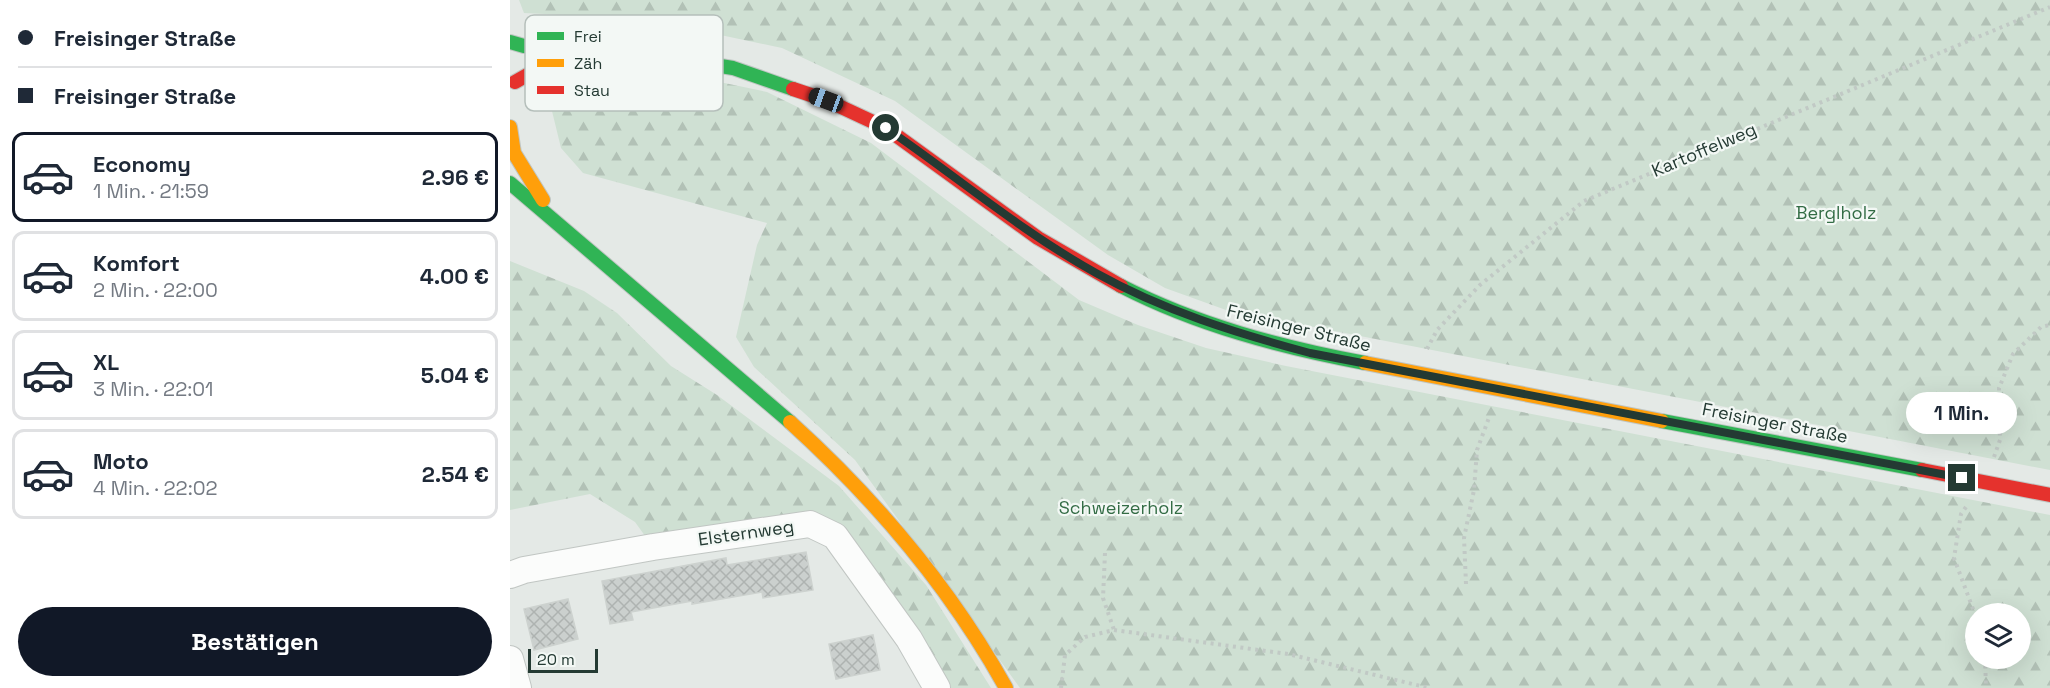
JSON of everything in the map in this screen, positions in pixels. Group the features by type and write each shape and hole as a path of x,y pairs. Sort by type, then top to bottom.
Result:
{"main road":[{"path":"513,65 525,46"},
{"name":"Freisinger Straße","path":"723,66 826,100 886,128 1038,238 1134,293 1224,330 1310,353 2050,495"},
{"path":"510,127 514,153 555,220"},
{"path":"510,183 790,422 846,473 938,581 986,652 1006,688"},
{"path":"547,234 641,297"}],"street":[{"name":"Elsternweg","path":"510,575 524,570 653,547 810,524 835,536 909,639 937,688"},
{"path":"510,659 518,688"}],"path":[{"name":"Kartoffelweg","path":"1415,373 1437,330 1480,285 1584,201 2050,7"},
{"path":"1466,584 1464,538 1474,490 1477,450 1490,420 1493,388"},
{"path":"1105,553 1103,597 1114,630"},
{"path":"1061,688 1065,655 1085,638 1114,630 1288,654 1429,688"},
{"path":"1985,669 1986,688"}],"green space":[{"name":"Berglholz","path":"519,0 2050,0 2050,470 1226,310 1165,288 1108,255 895,101 782,48 723,36 723,15 524,13"},
{"name":"Schweizerholz","path":"723,83 767,92 871,143 1079,300 1138,325 1206,348 1286,366 2050,515 2050,688 1020,688 855,460 754,367 736,337 757,245 767,223 583,173 561,148 552,111 723,111"},
{"path":"510,261 584,291 617,313 671,366 717,395 839,486 926,585 991,688 937,688 810,524 653,547 635,522 590,494 510,510"}],"building":[{"path":"806,552 813,590 763,598 762,592 692,604 692,601 631,612 633,620 610,624 602,581 726,558 727,565"},
{"path":"568,599 578,639 534,650 524,609"},
{"path":"873,635 880,670 836,679 829,644"}],"traffic: fast":[{"path":"510,42 525,46"},
{"path":"723,66 793,89"},
{"path":"510,183 790,422"},
{"path":"1121,286 1179,312 1240,333 1302,350 1365,363"},
{"path":"1662,421 1922,470"}],"traffic: slow":[{"path":"510,127 514,153 543,200"},
{"path":"1365,363 1662,421"},
{"path":"790,422 852,482 909,546 961,615 1006,688"}],"traffic: jam":[{"path":"515,82 525,76"},
{"path":"793,89 826,100 886,128 1038,238 1121,286"},
{"path":"1922,470 2050,495"}],"route":[{"path":"886,128 1038,238 1095,273 1134,293 1224,330 1310,353 1962,478"}]}
